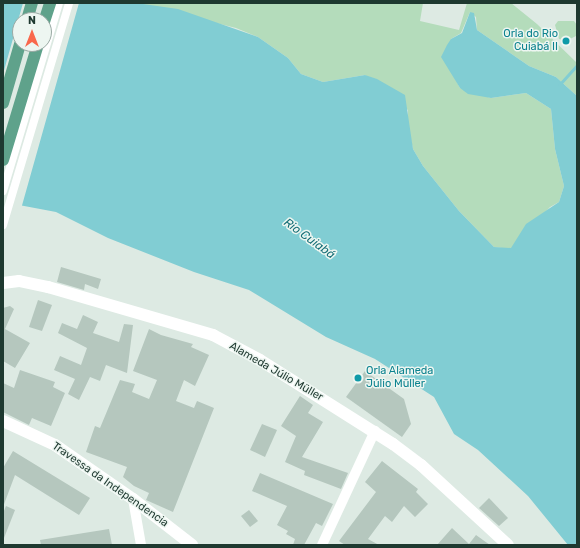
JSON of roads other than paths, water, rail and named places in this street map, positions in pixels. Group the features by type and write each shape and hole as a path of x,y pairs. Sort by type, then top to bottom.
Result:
{"main road":[{"path":"3,103 18,52"},
{"path":"3,160 36,52"},
{"name":"Alameda Júlio Müller","path":"3,283 19,281 48,288 213,335 260,360 375,431 421,465 508,545"},
{"name":"Travessa da Independencia","path":"3,421 55,445 133,499 192,545"}],"street":[{"path":"3,191 59,3"},
{"path":"3,225 69,3"},
{"path":"322,545 375,431"},
{"path":"133,499 141,545"}],"water":[{"name":"Rio Cuiabá","path":"3,3 136,3 178,9 258,37 288,58 301,74 323,82 365,75 377,79 405,95 413,149 423,166 459,211 494,247 511,248 526,224 559,202 564,186 555,149 551,109 526,93 491,98 468,94 460,88 441,57 451,39 462,33 470,12 474,13 477,30 529,66 556,77 577,96 577,545 568,545 528,496 478,450 454,434 434,397 375,359 326,337 249,290 194,272 108,238 56,212 3,202"}],"waterway":[{"path":"559,85 577,65"}],"place":[{"name":"Orla do Rio Cuiabá II","path":"566,41"},
{"name":"Orla Alameda Júlio Müller","path":"358,378"}]}
